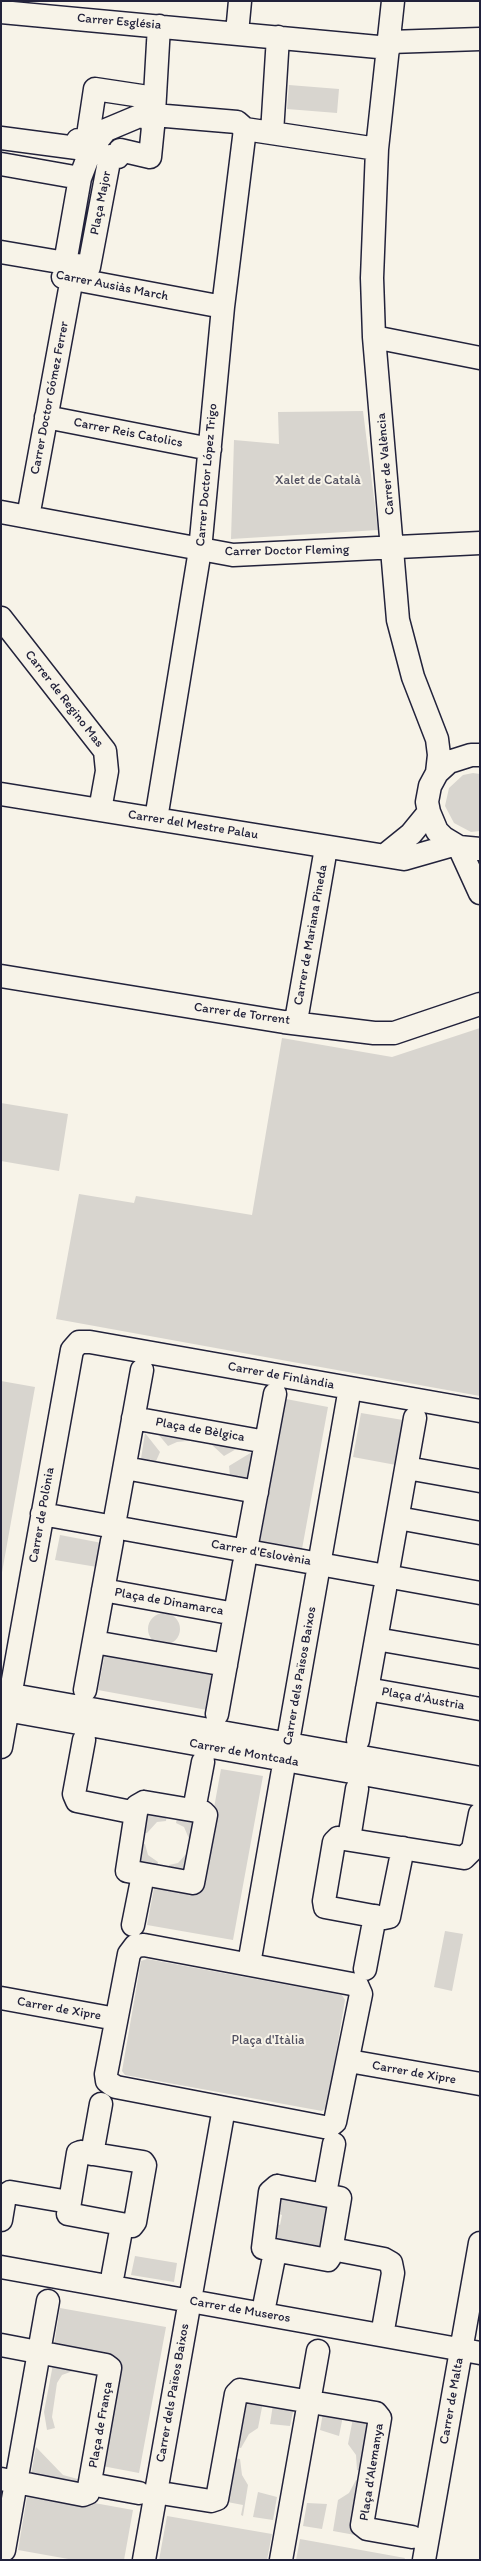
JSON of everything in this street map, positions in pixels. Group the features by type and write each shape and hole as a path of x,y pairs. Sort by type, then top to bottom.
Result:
{"street":[{"path":"237,33 240,1"},
{"name":"Carrer de València","path":"393,1 389,48 376,149 372,278 374,337 398,620 413,677 437,739 439,755 437,773"},
{"name":"Carrer Església","path":"1,12 389,48 480,39"},
{"path":"159,26 151,115 237,122 245,129 376,149"},
{"path":"272,133 278,37"},
{"name":"Plaça Major","path":"1,138 77,148 78,140 87,142 95,88 148,97 153,128 150,157 120,150 118,157 110,156 89,267 68,271 1,252"},
{"name":"Plaça Major","path":"68,271 80,178 92,147 106,130 136,117 151,115"},
{"name":"Carrer Doctor López Trigo","path":"156,819 200,550 223,307 245,129"},
{"name":"Plaça Major","path":"1,164 80,178"},
{"name":"Carrer Ausiàs March","path":"1,265 68,271 223,307"},
{"name":"Carrer Doctor Gómez Ferrer","path":"28,517 46,417 68,271"},
{"path":"374,337 480,358"},
{"name":"Carrer Reis Catolics","path":"46,417 210,449"},
{"name":"Carrer Doctor Fleming","path":"1,512 200,550 233,554 480,543"},
{"name":"Carrer de Regino Mas","path":"1,618 105,751 107,771 100,810"},
{"path":"479,754 459,757 449,762 437,773 430,786 427,802 428,812 437,831 464,847 480,893"},
{"name":"Carrer del Mestre Palau","path":"1,794 326,848 385,855 404,859 464,847"},
{"path":"385,855 411,834 428,812"},
{"name":"Carrer de Mariana Pineda","path":"296,1022 326,848"},
{"name":"Carrer de Torrent","path":"1,976 268,1019 374,1033 394,1033 480,1004"},
{"name":"Carrer de Finlàndia","path":"83,1341 480,1411"},
{"name":"Carrer de Polònia","path":"1,1747 8,1666 42,1514 72,1350 83,1341"},
{"path":"115,1519 142,1370"},
{"name":"Carrer dels Països Baixos","path":"249,1964 350,1388"},
{"path":"125,1468 257,1492 275,1394"},
{"name":"Plaça de Bèlgica","path":"134,1418 266,1442"},
{"path":"389,1565 415,1418"},
{"path":"406,1468 480,1481"},
{"name":"Plaça de Dinamarca","path":"217,1714 257,1492"},
{"name":"Carrer d'Eslovènia","path":"42,1514 480,1593"},
{"path":"398,1518 480,1533"},
{"name":"Plaça de Dinamarca","path":"85,1690 112,1540"},
{"name":"Plaça d'Àustria","path":"358,1740 385,1589"},
{"name":"Plaça de Dinamarca","path":"103,1590 235,1614"},
{"path":"376,1638 480,1657"},
{"path":"94,1642 226,1665"},
{"name":"Plaça d'Àustria","path":"367,1689 480,1709"},
{"name":"Carrer de Montcada","path":"5,1701 286,1752 480,1795"},
{"path":"84,1740 74,1794 76,1801 136,1813"},
{"name":"Carrer de Montcada","path":"286,1752 480,1778"},
{"path":"194,1810 203,1762"},
{"path":"349,1838 357,1789"},
{"path":"144,1802 194,1810 205,1813 207,1817 195,1881 192,1883 129,1873 127,1869 136,1813 139,1804 144,1802"},
{"path":"403,1848 391,1913 386,1918 328,1908 324,1904 334,1842 338,1838 349,1838 464,1858 473,1849 480,1814"},
{"path":"133,1925 143,1875"},
{"path":"365,1969 375,1916"},
{"path":"144,1945 249,1964 357,1985 361,1994 349,2061 338,2117 330,2126 324,2127 224,2108 111,2084 107,2081 106,2074 129,1954 135,1946 144,1945"},
{"name":"Carrer de Xipre","path":"1,1998 116,2019"},
{"name":"Carrer de Xipre","path":"349,2061 480,2084"},
{"path":"92,2154 101,2104"},
{"name":"Carrer dels Països Baixos","path":"144,2560 224,2108"},
{"path":"325,2194 334,2144"},
{"path":"81,2152 92,2154 141,2162 145,2165 135,2222 131,2226 69,2215 69,2202 78,2154 81,2152"},
{"path":"277,2186 337,2196 341,2200 332,2249 330,2257 326,2261 264,2250 262,2244 271,2189 277,2186"},
{"path":"1,2220 5,2196 10,2192 69,2202"},
{"path":"113,2274 122,2225"},
{"name":"Carrer de Malta","path":"424,2560 471,2352 480,2243"},
{"path":"332,2249 384,2259 391,2263 393,2273 384,2324"},
{"path":"265,2302 275,2252"},
{"name":"Carrer de Museros","path":"1,2267 471,2352"},
{"path":"4,2550 9,2481 39,2352 48,2301"},
{"name":"Plaça de França","path":"1,2345 106,2365 110,2368 88,2493 83,2495 9,2481"},
{"path":"281,2560 318,2351"},
{"name":"Plaça d'Alemanya","path":"167,2494 211,2501 217,2499 238,2391 242,2389 380,2415 362,2525 367,2529 412,2537"},
{"name":"Plaça de França","path":"90,2484 139,2493"}],"green space":[{"path":"289,85 339,89 337,113 287,109"},
{"name":"Xalet de Català","path":"363,411 378,530 231,539 234,440 279,444 278,412"},
{"path":"473,773 480,774 480,831 471,832 454,823 445,806 449,788 463,775"},
{"path":"480,1028 480,1396 56,1319 79,1194 134,1203 136,1196 252,1215 282,1038 392,1057"},
{"path":"1,1103 68,1114 59,1171 1,1161"},
{"path":"1,1381 35,1387 1,1578"},
{"path":"286,1399 328,1407 302,1549 260,1542"},
{"path":"361,1413 403,1420 396,1465 353,1457"},
{"path":"153,1428 245,1444 224,1456 212,1445 196,1440 177,1442 168,1446"},
{"path":"145,1433 160,1452 153,1468 140,1465"},
{"path":"252,1452 246,1485 230,1476 229,1466"},
{"path":"60,1535 102,1543 97,1567 55,1560"},
{"path":"161,1613 167,1613 176,1617 180,1629 176,1641 167,1645 161,1645 152,1641 148,1632 148,1626 152,1617"},
{"path":"106,1648 215,1668 207,1710 98,1690"},
{"path":"221,1769 263,1776 233,1940 147,1925 155,1883 199,1891"},
{"path":"143,1807 167,1811 166,1821 157,1822 147,1833 139,1832"},
{"path":"178,1813 202,1817 198,1843 190,1841 184,1827 176,1823"},
{"path":"137,1843 145,1844 148,1855 158,1862 156,1872 132,1868"},
{"path":"188,1852 191,1879 167,1874 169,1865 178,1863"},
{"path":"445,1931 463,1934 452,1991 434,1987"},
{"name":"Plaça d'Itàlia","path":"147,1959 342,1995 345,2000 327,2107 322,2111 125,2075 122,2071 141,1961"},
{"path":"277,2190 336,2201 332,2223 324,2222 322,2231 330,2233 326,2256 268,2245 271,2223 280,2225 282,2215 273,2212"},
{"path":"135,2256 177,2263 174,2282 131,2275"},
{"path":"60,2308 166,2327 139,2473 97,2465 116,2362 53,2351"},
{"path":"54,2359 74,2363 73,2371 62,2375 57,2383 52,2417 55,2428 47,2430 44,2412"},
{"path":"242,2392 264,2397 258,2428 249,2434 241,2448 232,2447"},
{"path":"274,2398 295,2402 290,2426 270,2424"},
{"path":"324,2407 344,2411 339,2436 320,2430"},
{"path":"354,2413 376,2417 366,2471 357,2470 356,2455 348,2444"},
{"path":"36,2447 63,2475 85,2481 83,2490 30,2480"},
{"path":"230,2457 240,2459 242,2475 248,2485 243,2516 241,2515 243,2505 222,2501"},
{"path":"356,2480 365,2482 355,2535 333,2531 338,2500 349,2493"},
{"path":"28,2491 133,2510 124,2560 74,2560 18,2550"},
{"path":"258,2492 277,2497 273,2520 253,2517"},
{"path":"307,2503 327,2504 322,2529 303,2526"},
{"path":"167,2516 272,2534 267,2560 159,2560"},
{"path":"300,2539 405,2558 404,2560 296,2560"}]}
